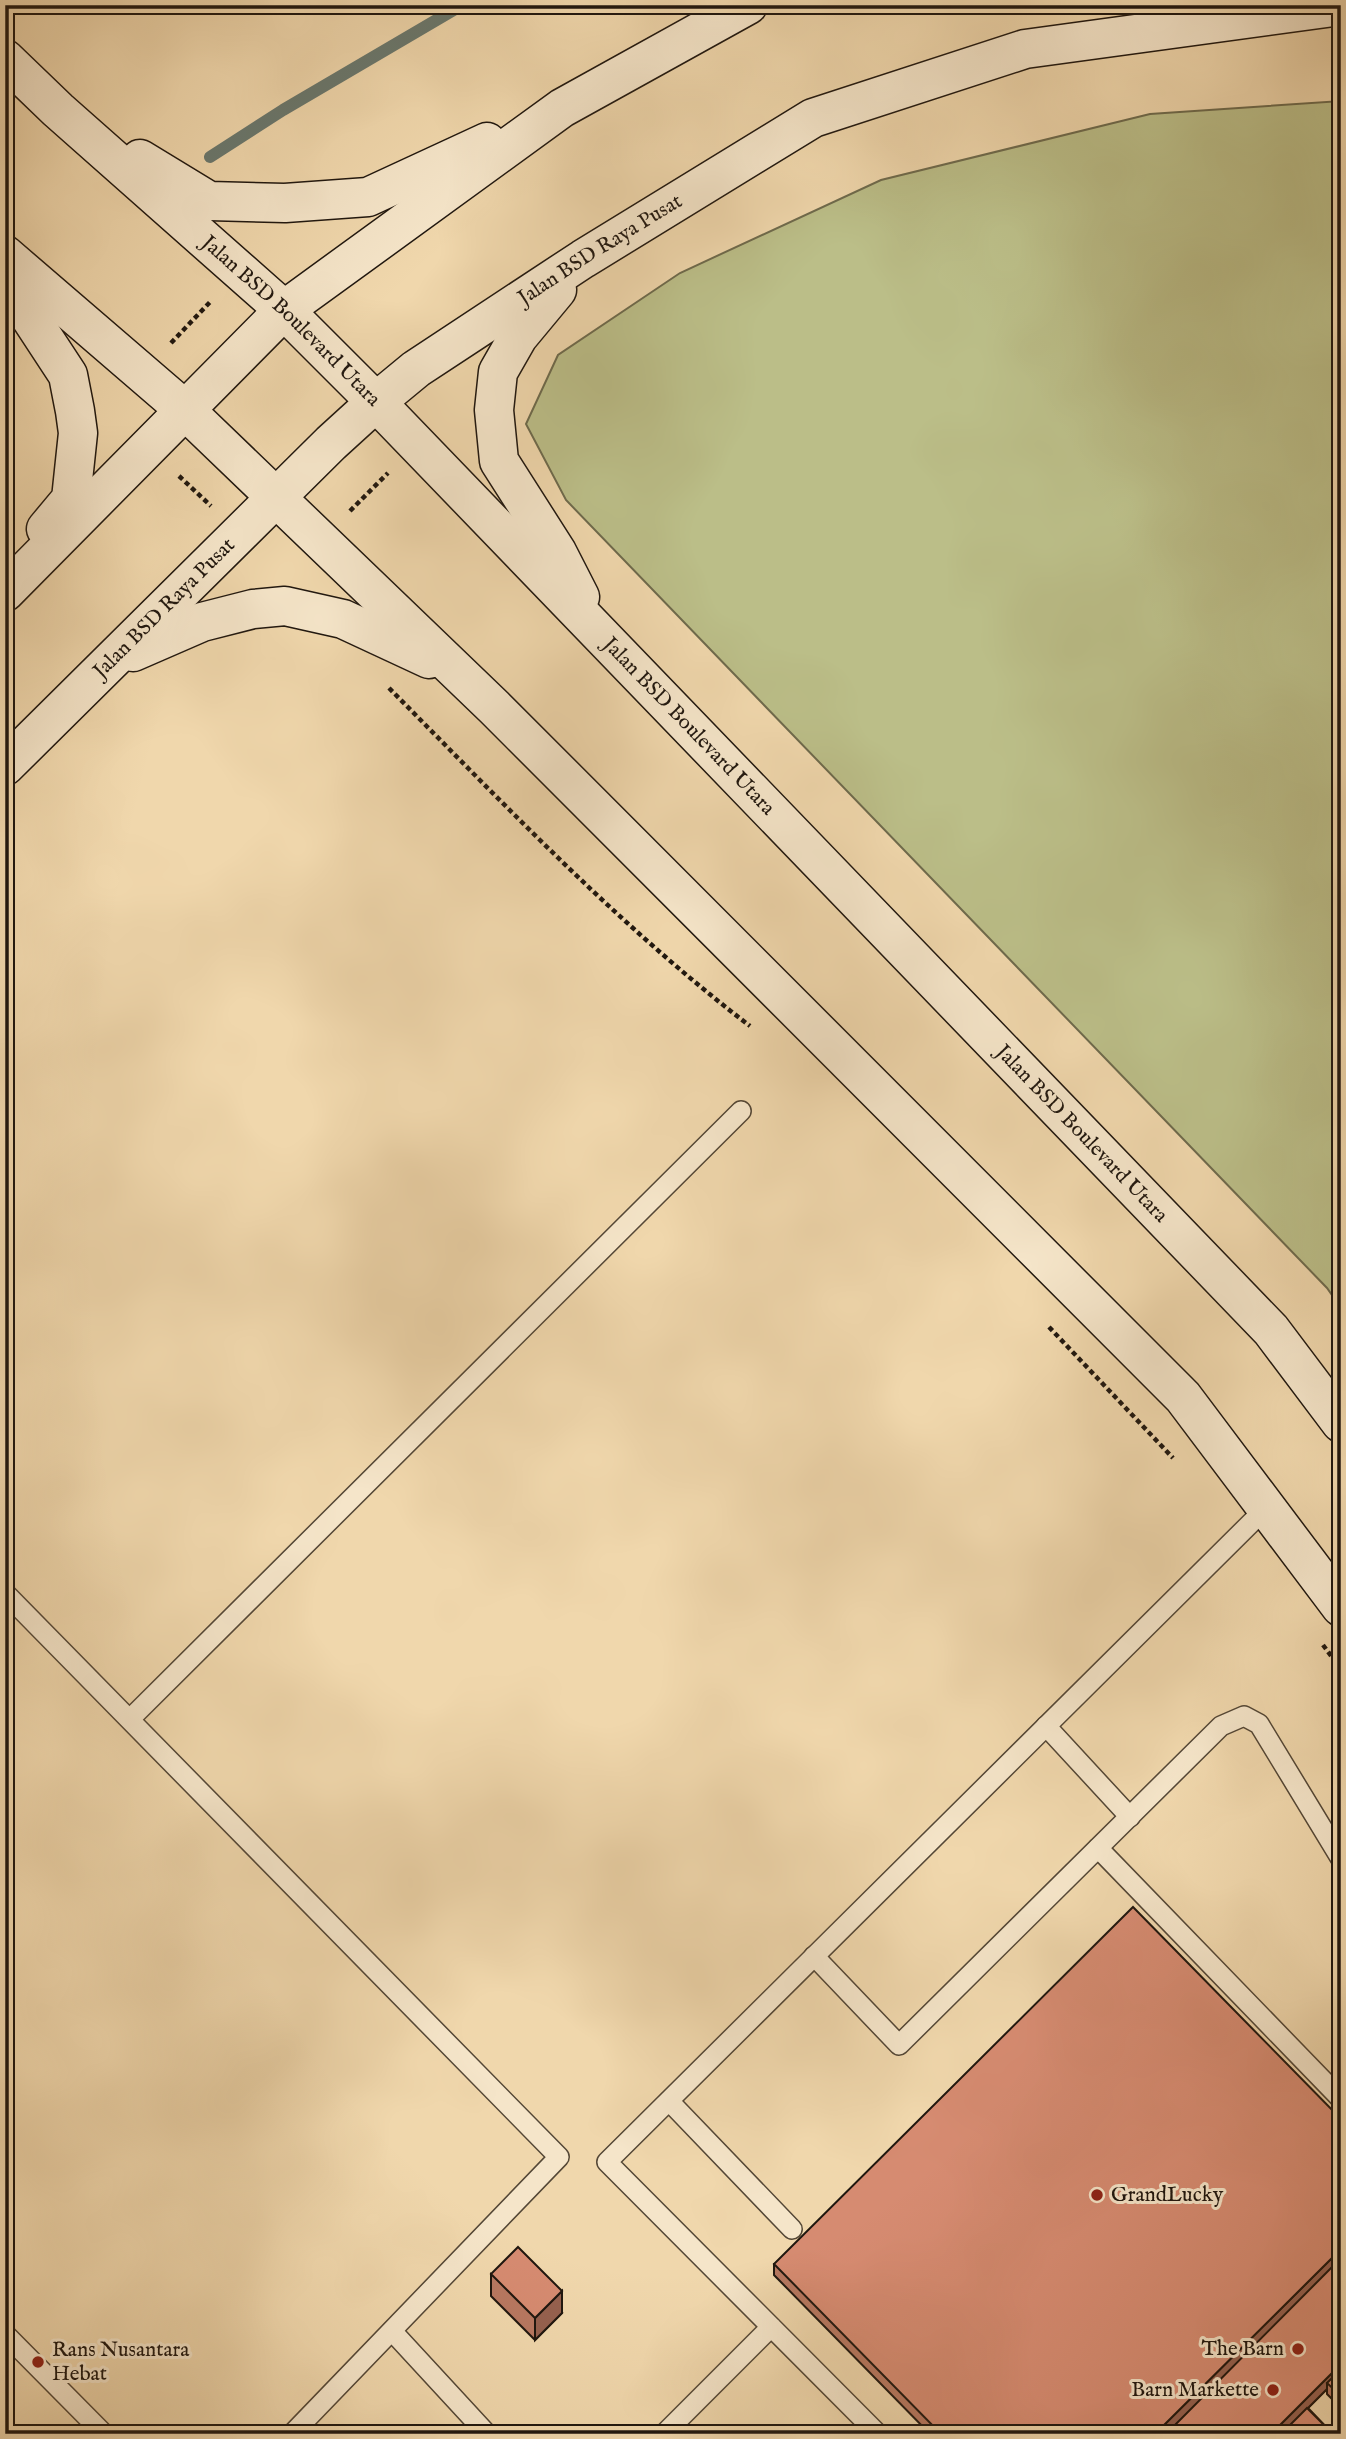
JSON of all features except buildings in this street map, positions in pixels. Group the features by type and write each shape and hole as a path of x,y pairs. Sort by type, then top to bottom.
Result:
{"main road":[{"name":"Jalan BSD Raya Pusat","path":"5,766 331,443 416,369 583,259 813,118 1025,49 1341,6"},
{"path":"58,110 209,201 285,202 368,197 562,108 733,9"},
{"name":"Jalan BSD Boulevard Utara","path":"5,59 58,110 284,310 376,402 1271,1330 1341,1423"},
{"path":"5,592 284,310 562,108"},
{"path":"5,255 185,410 457,672 1183,1397 1341,1607"},
{"path":"583,259 518,337 498,372 494,410 499,461 557,552 600,634"},
{"path":"5,279 68,375 78,433 71,499 5,580"},
{"path":"113,660 202,622 253,609 285,606 343,619 457,672"}],"lane":[{"path":"130,1719 741,1111"},
{"path":"878,2434 607,2162 1267,1507"},
{"path":"5,1592 559,2157 292,2434"},
{"path":"814,1956 900,2045 1221,1726 1244,1716 1259,1724 1340,1854"},
{"path":"1046,1726 1130,1816"},
{"path":"1098,1848 1341,2099"},
{"path":"669,2101 792,2229"},
{"path":"664,2434 771,2327"},
{"path":"392,2331 487,2434"},
{"path":"5,2334 104,2434"}],"path":[{"path":"142,373 240,271"},
{"path":"320,541 417,444"},
{"path":"149,447 240,535"},
{"path":"386,686 548,848 694,983 757,1032"},
{"path":"1048,1325 1178,1464"},
{"path":"1320,1641 1341,1669"}],"green space":[{"path":"1341,101 1341,1308 1327,1288 566,500 526,424 558,355 680,273 881,180 1150,114"}],"waterway":[{"path":"210,157 283,110 462,5"}],"place":[{"name":"GrandLucky","path":"1097,2195"},
{"name":"The Barn","path":"1298,2349"},
{"name":"Rans Nusantara Hebat","path":"38,2362"},
{"name":"Barn Markette","path":"1273,2390"}]}
